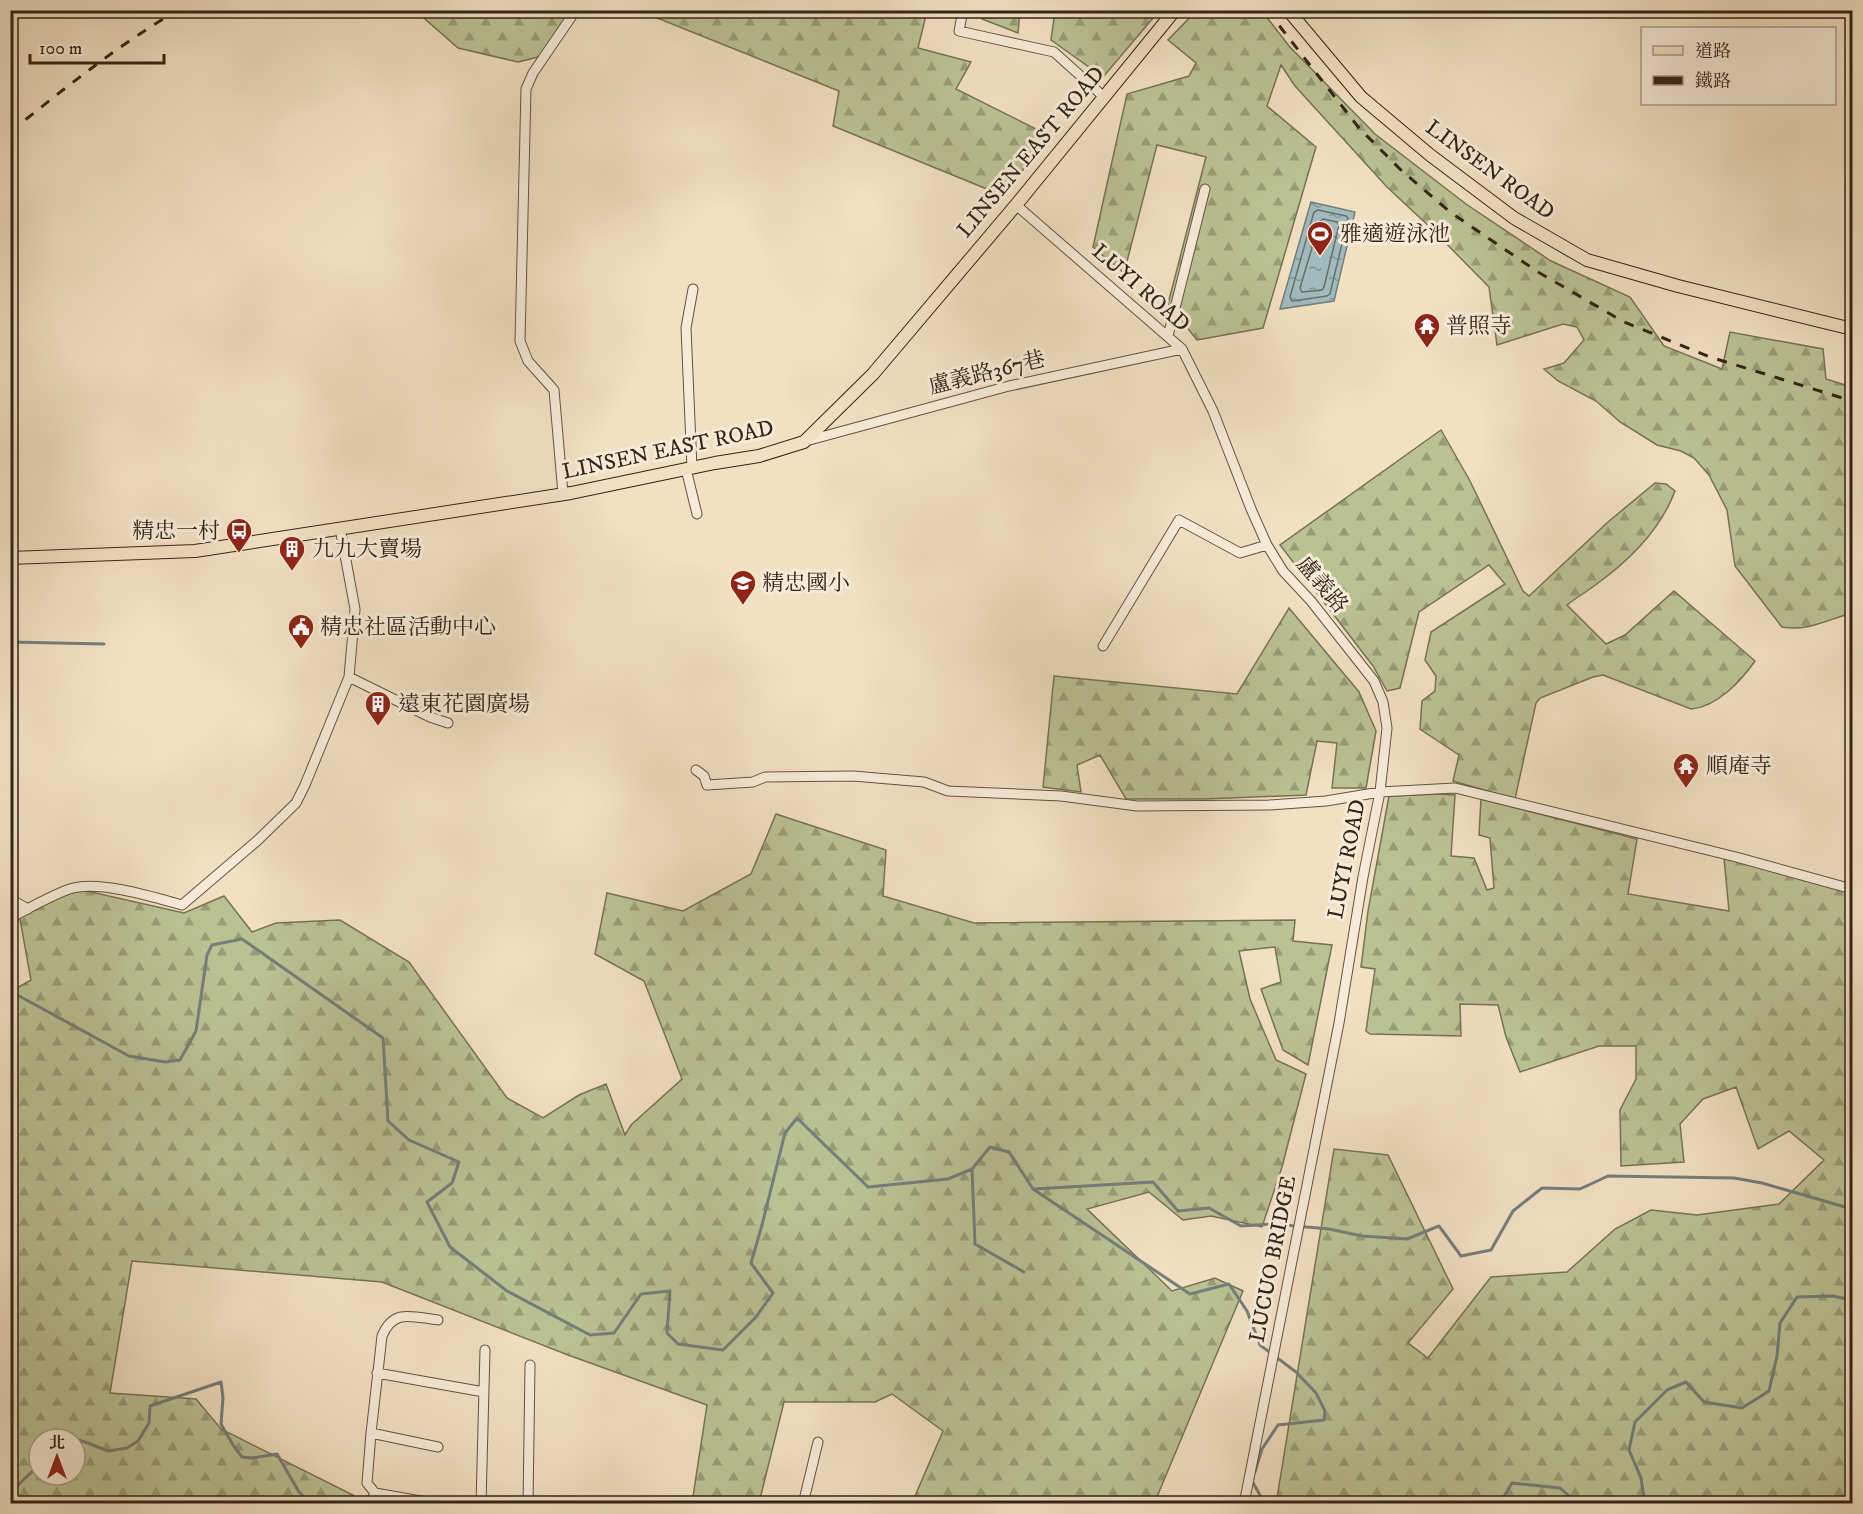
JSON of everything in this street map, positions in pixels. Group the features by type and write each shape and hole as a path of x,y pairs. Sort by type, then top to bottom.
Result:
{"main road":[{"name":"LINSEN EAST ROAD","path":"10,558 195,551 563,494 759,456 804,442 873,374 1016,205 1175,10"},
{"name":"LINSEN ROAD","path":"1288,10 1361,97 1430,155 1514,218 1587,260 1678,286 1852,329"}],"street":[{"path":"563,494 554,390 528,361 520,341 526,89 533,73 576,10"},
{"path":"963,10 959,31 1054,52 1104,97"},
{"path":"1168,336 1206,189"},
{"name":"LUYI ROAD","path":"1016,205 1182,349 1213,411 1267,545 1283,571 1311,601 1374,681 1383,702 1387,728 1380,792 1363,877 1339,1023"},
{"path":"693,289 686,328 689,469 697,514"},
{"name":"盧義路367巷","path":"804,442 1009,386 1182,349"},
{"path":"1103,646 1179,520 1239,553 1267,545"},
{"path":"10,918 72,888 92,886 145,895 182,905 258,840 296,803 349,677 355,609 340,528"},
{"path":"349,677 430,717 448,723"},
{"path":"696,770 704,776 707,785 753,782 765,777 853,776 924,782 948,791 1062,796 1137,806 1269,805 1326,801 1380,792 1455,788 1852,889"},
{"path":"10,899 28,909"},
{"name":"LUCUO BRIDGE","path":"1244,1503 1339,1023"},
{"path":"438,1320 395,1318 388,1324 382,1336 367,1483 375,1493 438,1503"},
{"path":"481,1503 485,1350"},
{"path":"528,1503 530,1365"},
{"path":"377,1374 484,1392"},
{"path":"371,1433 438,1447"},
{"path":"803,1503 818,1442"},
{"path":"370,1503 375,1493"}],"green space":[{"path":"664,10 927,11 918,48 971,62 956,89 1048,135 1004,196 833,126 839,91 657,18"},
{"path":"1055,10 1159,11 1103,77 1051,40"},
{"path":"416,11 576,11 546,55 518,62 458,48"},
{"path":"983,11 1020,11 1018,33 982,19"},
{"path":"1196,11 1262,11 1289,46 1375,134 1466,204 1551,261 1630,297 1664,346 1722,369 1730,332 1823,349 1826,379 1852,387 1852,613 1800,628 1782,627 1735,566 1727,510 1709,475 1694,458 1681,451 1657,445 1620,422 1596,401 1558,381 1544,369 1564,363 1584,340 1577,327 1563,324 1497,345 1489,287 1387,187 1295,86 1281,65 1267,106 1316,147 1263,328 1197,340 1168,304 1206,157 1157,145 1124,273 1093,247 1127,94 1189,76 1196,63 1168,40"},
{"path":"1441,430 1470,481 1523,591 1529,596 1608,522 1655,483 1666,484 1675,491 1662,518 1644,542 1610,574 1567,605 1606,644 1625,635 1674,591 1755,661 1749,669 1728,692 1710,703 1691,709 1603,675 1593,677 1540,698 1536,703 1515,799 1453,781 1459,755 1420,729 1422,701 1435,691 1436,676 1425,660 1431,632 1505,584 1489,565 1419,612 1400,688 1387,691 1373,666 1280,545"},
{"path":"1289,608 1359,692 1376,731 1366,788 1332,788 1337,743 1317,741 1306,795 1126,799 1100,755 1077,765 1081,792 1043,787 1054,676 1237,694"},
{"path":"1455,795 1451,856 1474,858 1487,890 1494,888 1490,838 1479,835 1481,799 1637,839 1628,894 1729,911 1724,858 1852,893 1852,1503 1276,1504 1334,1149 1388,1155 1453,1289 1408,1343 1428,1358 1491,1277 1567,1272 1615,1229 1651,1210 1697,1215 1779,1204 1824,1160 1789,1131 1758,1149 1736,1087 1703,1099 1680,1124 1684,1162 1621,1166 1620,1110 1636,1079 1636,1046 1599,1046 1520,1072 1506,1037 1498,1005 1460,1004 1461,1036 1370,1034 1366,1031 1375,969 1361,967 1368,911 1389,796"},
{"path":"776,814 886,850 883,896 974,923 1295,920 1293,941 1332,945 1308,1065 1283,1050 1261,989 1281,982 1275,947 1239,951 1250,999 1276,1060 1306,1074 1282,1167 1262,1227 1211,1216 1183,1220 1149,1192 1087,1209 1172,1291 1215,1278 1243,1291 1154,1504 912,1503 943,1431 892,1394 875,1402 784,1402 759,1503 692,1503 707,1405 568,1355 382,1282 132,1261 110,1393 196,1399 221,1429 353,1495 346,1504 11,1503 10,992 31,980 19,914 78,889 184,913 224,896 252,932 276,923 340,920 409,962 507,1098 543,1118 579,1095 606,1084 625,1135 631,1125 682,1079 644,981 595,954 607,893 683,911 751,874"}],"water":[{"name":"雅適遊泳池","path":"1311,202 1355,212 1334,301 1280,309"}],"waterway":[{"path":"10,642 104,644"},
{"path":"10,991 129,1056 165,1062 180,1060 196,1031 207,955 212,945 242,939 383,1038 388,1121 409,1140 459,1162 452,1183 427,1202 450,1247 507,1291 590,1335 614,1333 641,1294 670,1291 667,1333 678,1344 723,1350 756,1317 773,1293 751,1263 785,1133 797,1118 868,1187 948,1179 972,1169 990,1147 1009,1152 1033,1189 1190,1294 1229,1284 1247,1311 1260,1345 1296,1372 1316,1393 1325,1411 1324,1420 1278,1425 1262,1449 1255,1472"},
{"path":"972,1169 975,1244 1024,1272"},
{"path":"1034,1189 1153,1182 1178,1211 1209,1208 1241,1226 1273,1224 1329,1229 1362,1236 1407,1239 1439,1226 1461,1256 1491,1250 1513,1211 1542,1188 1580,1189 1608,1176 1734,1178 1762,1183 1852,1209"},
{"path":"1634,1504 1644,1498 1641,1478 1629,1450 1635,1422 1667,1390 1686,1382 1704,1402 1742,1408 1769,1391 1777,1356 1780,1323 1797,1297 1833,1296 1852,1300"},
{"path":"87,1443 108,1451 127,1448 138,1441 149,1423 150,1406 221,1382 223,1398 221,1424 233,1445 242,1457 252,1458 277,1454 299,1492 311,1504"},
{"path":"10,1489 14,1489 27,1477"},
{"path":"1253,1479 1265,1504"},
{"path":"1510,1504 1503,1498 1512,1483 1560,1488 1578,1504"},
{"path":"1385,1504 1391,1500 1395,1504"}],"railway":[{"path":"10,132 113,53 178,10"},
{"path":"1267,10 1359,128 1402,171 1450,212 1538,272 1624,322 1710,357 1852,401"}],"place":[{"name":"雅適遊泳池","path":"1320,257"},
{"name":"普照寺","path":"1427,349"},
{"name":"精忠一村","path":"239,554"},
{"name":"九九大賣場","path":"292,572"},
{"name":"精忠國小","path":"743,606"},
{"name":"精忠社區活動中心","path":"301,650"},
{"name":"遠東花園廣場","path":"378,727"},
{"name":"順庵寺","path":"1686,789"}]}
